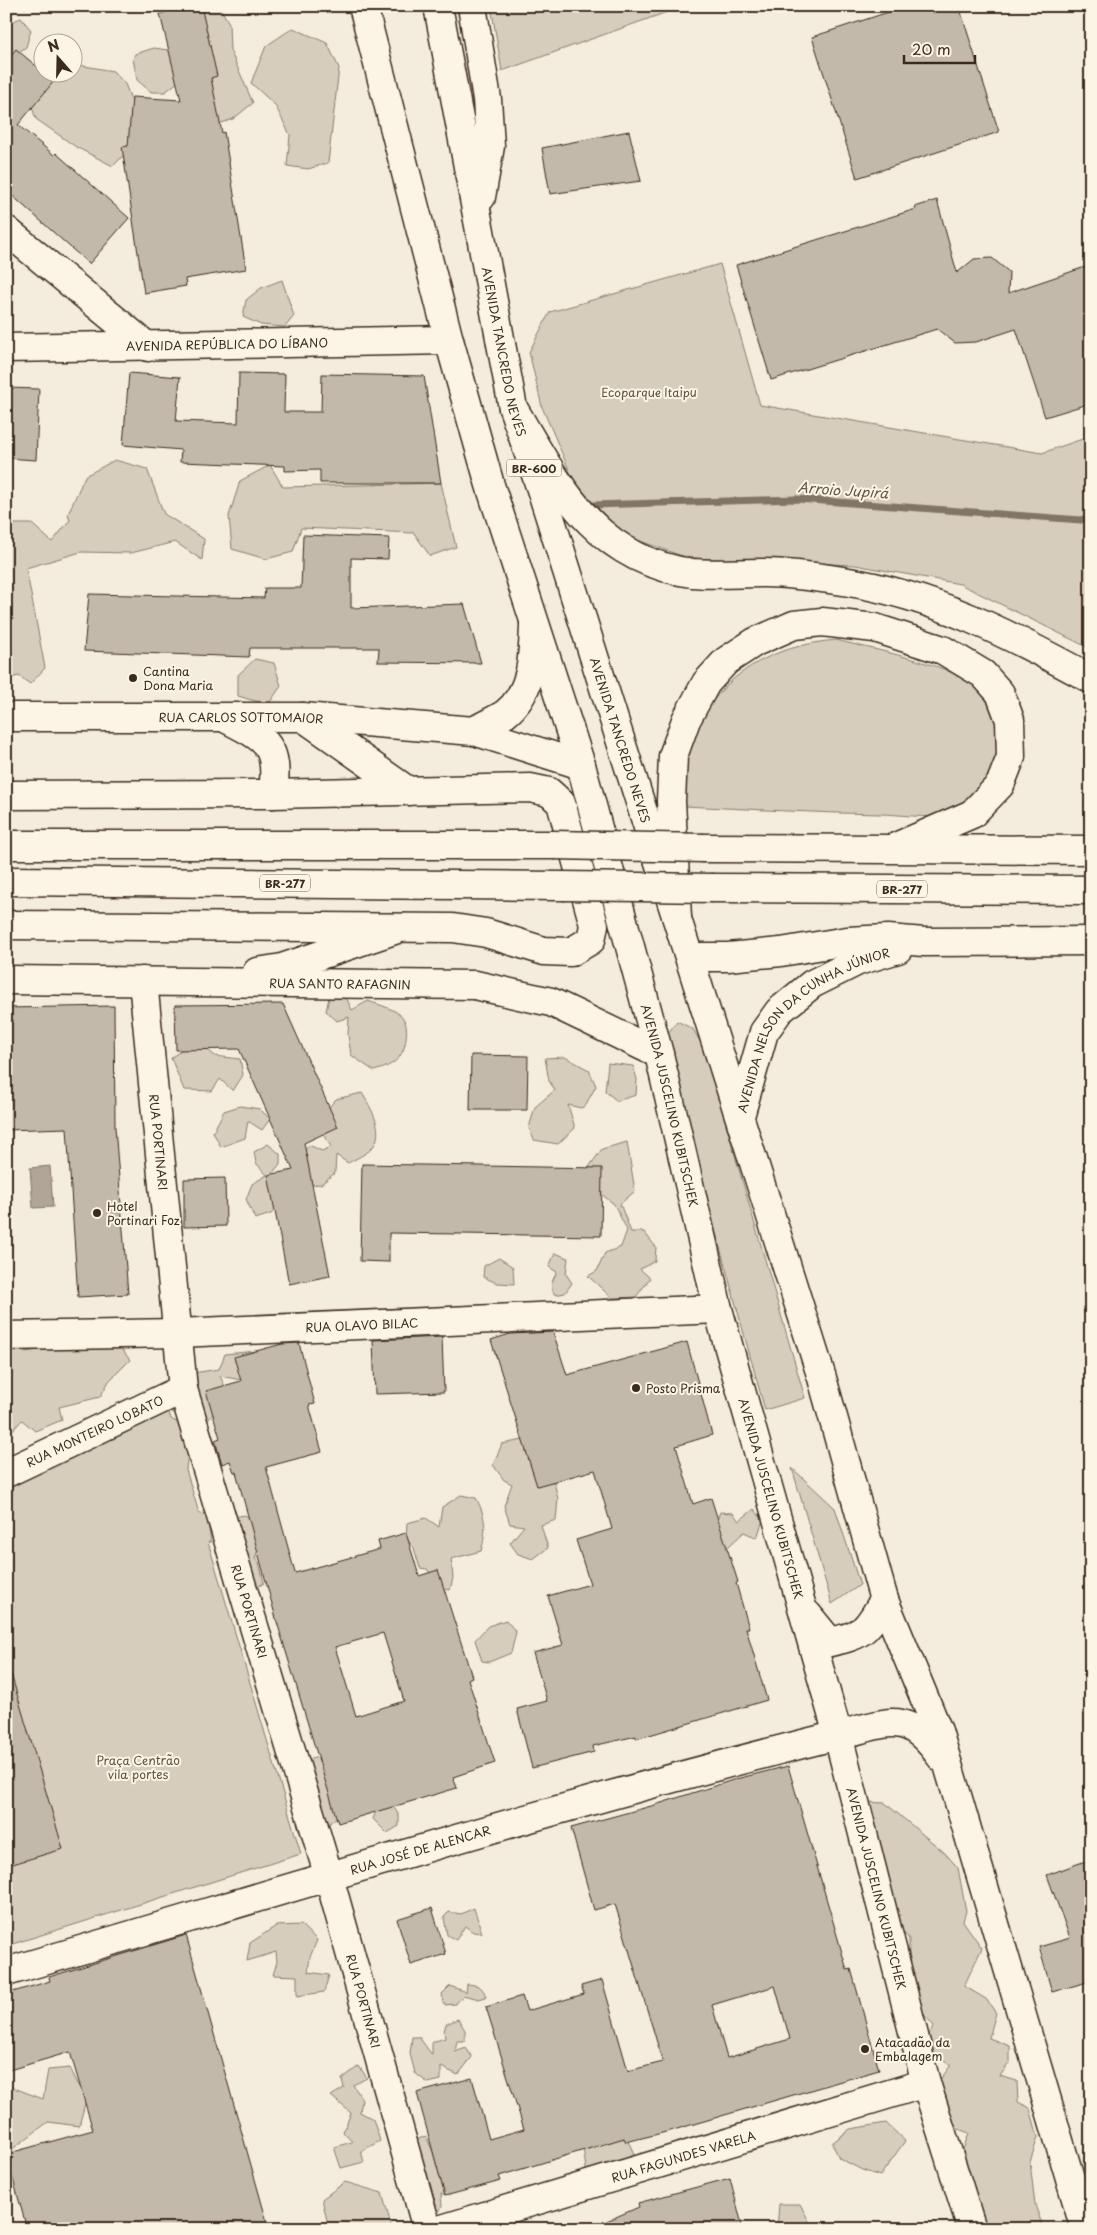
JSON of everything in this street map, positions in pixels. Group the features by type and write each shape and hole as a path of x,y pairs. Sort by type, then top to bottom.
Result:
{"main road":[{"path":"472,6 487,100 490,146 478,214"},
{"name":"AVENIDA TANCREDO NEVES","path":"437,9 478,214 513,408 543,495 677,918"},
{"name":"BR-600","path":"371,13 449,340 490,485 581,765"},
{"path":"6,230 148,347"},
{"name":"AVENIDA REPÚBLICA DO LÍBANO","path":"6,348 148,347 449,340"},
{"path":"513,408 562,492 608,540 643,558 663,566 692,573 767,573 843,581 911,596 952,610 1009,634 1091,679"},
{"path":"474,731 505,714 519,700 528,682 533,660 535,619"},
{"path":"891,849 946,827 972,814 1000,785 1011,757 1010,720 1000,692 983,674 943,650 875,628 822,622 794,625 755,642 726,661 706,683 686,720 673,756 671,792 677,918 822,1378 884,1600 938,1731 1085,2229"},
{"name":"RUA CARLOS SOTTOMAIOR","path":"6,717 303,717 474,731 581,765"},
{"path":"223,717 256,734 270,748 276,769 273,794"},
{"path":"303,717 408,791"},
{"name":"AVENIDA JUSCELINO KUBITSCHEK","path":"581,765 659,1054 718,1309 838,1735 926,2083 972,2229"},
{"path":"6,795 273,794 530,788 549,792 562,803 594,925 591,940 571,952 544,951 486,933 453,928 407,926 6,925"},
{"path":"6,845 554,845 704,848 1091,850"},
{"name":"BR-277","path":"6,881 1091,890"},
{"path":"209,982 282,968 407,926"},
{"name":"AVENIDA NELSON DA CUNHA JÚNIOR","path":"690,956 728,957 781,952 847,941 888,939 924,942 1091,941"},
{"name":"AVENIDA NELSON DA CUNHA JÚNIOR","path":"740,1116 764,1032 779,1011 812,984 858,961 924,942"},
{"name":"RUA SANTO RAFAGNIN","path":"6,980 475,985 551,1002 659,1054"},
{"name":"RUA PORTINARI","path":"143,981 183,1389 329,1877 427,2229"},
{"name":"RUA OLAVO BILAC","path":"6,1336 178,1333 718,1309"},
{"name":"RUA MONTEIRO LOBATO","path":"6,1473 183,1389"},
{"path":"801,1607 830,1642 854,1637 865,1629 870,1625 884,1600"},
{"name":"RUA JOSÉ DE ALENCAR","path":"6,1972 619,1792 890,1722 910,1725 926,1736 950,1770"},
{"name":"RUA FAGUNDES VARELA","path":"442,2229 926,2083"}],"green space":[{"path":"206,6 219,6 229,23 230,50 253,103 233,119 216,125 196,26"},
{"path":"491,6 684,6 502,71"},
{"path":"21,18 31,30 26,47 6,61 6,24"},
{"path":"293,28 327,43 339,68 328,163 308,169 287,166 290,135 275,105 251,83 266,46"},
{"path":"154,48 176,51 183,78 165,92 151,92 137,80 133,59 135,54"},
{"path":"82,66 113,71 125,84 145,134 113,166 76,147 36,119 28,95 37,82 82,82"},
{"name":"Ecoparque Itaipu","path":"720,264 760,405 1042,453 1091,436 1091,649 960,584 855,565 688,558 626,536 576,486 542,407 529,352 550,312"},
{"path":"282,280 294,316 285,327 261,325 243,317 246,300 261,288"},
{"path":"115,460 147,469 164,514 204,539 202,560 175,542 131,553 81,552 26,568 45,668 30,684 19,676 6,679 6,529 10,524 32,524 52,542 70,520 68,514 85,476"},
{"path":"270,465 283,487 441,483 456,547 430,556 414,533 301,528 293,552 266,559 232,549 229,516 240,481"},
{"path":"836,640 927,663 960,676 980,692 987,701 996,722 998,745 997,756 991,774 974,797 952,813 930,817 683,806 683,771 686,753 705,713 718,695 733,679 750,666 770,656 813,643"},
{"path":"255,659 274,663 281,686 270,702 255,701 238,696 238,675"},
{"path":"330,993 345,995 352,1010 368,1001 397,1012 403,1018 406,1028 405,1045 400,1056 392,1064 374,1071 351,1055 348,1035 349,1017 337,1021 326,1011"},
{"path":"677,1021 693,1029 704,1048 805,1398 765,1410 669,1063 665,1037"},
{"path":"200,1043 215,1056 240,1059 243,1075 233,1091 220,1079 212,1091 184,1090 171,1058 185,1047"},
{"path":"565,1057 589,1070 596,1086 585,1106 581,1108 568,1105 575,1128 558,1144 534,1140 529,1128 535,1107 555,1090 549,1081 545,1058"},
{"path":"608,1063 633,1066 637,1079 636,1095 617,1101 605,1091"},
{"path":"362,1093 376,1120 378,1135 376,1142 367,1152 348,1163 336,1155 335,1173 321,1184 307,1185 293,1164 309,1145 322,1151 331,1147 324,1134 324,1113 336,1099"},
{"path":"240,1106 260,1109 270,1119 262,1130 248,1121 245,1138 221,1147 213,1132 224,1111"},
{"path":"627,1142 635,1191 620,1204 631,1232 644,1232 656,1247 655,1261 640,1269 650,1278 636,1297 612,1298 588,1276 597,1271 605,1253 621,1247 627,1230 614,1204 596,1190 589,1167 602,1149"},
{"path":"268,1144 280,1154 280,1164 270,1176 282,1203 271,1214 255,1219 246,1199 252,1184 267,1175 256,1163 254,1152"},
{"path":"555,1253 568,1258 566,1274 572,1283 565,1293 555,1295 552,1284 557,1272 549,1267"},
{"path":"499,1258 513,1267 514,1284 497,1283 483,1277 484,1266"},
{"path":"6,1338 24,1352 72,1346 120,1347 130,1360 109,1381 100,1397 59,1407 62,1420 35,1431 22,1420 6,1438"},
{"path":"257,1351 257,1383 220,1376 229,1395 209,1419 187,1422 171,1411 176,1384 193,1373 219,1369 225,1354"},
{"name":"Praça Centrão vila portes","path":"168,1409 171,1419 180,1424 188,1451 186,1470 199,1513 207,1517 211,1542 208,1542 301,1854 6,1946 6,1469"},
{"path":"523,1440 535,1479 554,1482 558,1499 556,1520 541,1525 548,1548 533,1559 518,1554 510,1543 524,1526 510,1524 504,1506 512,1484 504,1480 493,1465 502,1444"},
{"path":"792,1468 835,1508 860,1585 832,1604"},
{"path":"461,1495 476,1498 484,1517 484,1537 481,1551 451,1559 453,1578 450,1590 441,1588 427,1569 420,1568 414,1548 406,1538 407,1523 426,1518 439,1527 442,1507"},
{"path":"754,1509 763,1520 757,1538 744,1532 728,1547 718,1544 712,1533 720,1512 733,1513 739,1521"},
{"path":"245,1515 259,1525 259,1546 255,1559 259,1562 264,1583 251,1591 227,1518"},
{"path":"506,1620 516,1632 511,1653 489,1662 482,1661 475,1640 488,1626"},
{"path":"315,1757 332,1769 342,1812 323,1829 295,1763"},
{"path":"387,1798 399,1815 399,1826 387,1833 373,1819 379,1802"},
{"path":"865,1802 885,1803 945,1853 958,1868 966,1911 963,1921 982,1948 964,1986 986,1999 996,2013 989,2038 1010,2046 1010,2062 1000,2076 1017,2081 1018,2102 1030,2108 1038,2137 1030,2162 1035,2205 1042,2224 1039,2229 972,2229 961,2155 969,2133 942,2123 931,2092 951,2065 923,2045 934,2026 908,1997 909,1939 874,1899 889,1876 868,1862"},
{"path":"474,1908 482,1933 473,1932 465,1926 456,1940 447,1935 444,1917 449,1912 461,1914"},
{"path":"301,1925 317,1940 310,1957 308,1972 329,1975 324,1992 297,1996 297,1976 273,1975 277,1962 276,1952 247,1961 250,1943 276,1926"},
{"path":"467,1984 479,1987 483,1990 486,1997 479,1999 463,1995 456,2004 444,2005 442,1994 450,1986 466,1992"},
{"path":"458,2019 465,2030 465,2041 457,2041 455,2052 466,2048 472,2057 458,2075 441,2067 441,2080 428,2083 415,2073 410,2054 412,2037 419,2037 432,2055 432,2042 445,2038 446,2024"},
{"path":"359,2066 367,2078 353,2085 362,2099 360,2112 373,2119 380,2141 361,2151 364,2162 341,2168 334,2147 352,2142 343,2132 351,2113 331,2096 344,2088 342,2079"},
{"path":"70,2068 86,2100 79,2126 48,2122 6,2154 6,2085 43,2099 48,2070"},
{"path":"886,2123 905,2141 880,2176 862,2170 839,2158 832,2143 850,2129"},
{"path":"610,2132 628,2141 636,2158 587,2176 583,2147"},
{"path":"426,2136 433,2152 445,2196 441,2194 442,2206 436,2218 411,2142"},
{"path":"345,2182 382,2193 391,2225 389,2229 329,2229 322,2199"},
{"path":"779,2204 800,2204 813,2229 777,2229"}],"shaded area":[{"path":"50,1166 53,1207 33,1208 30,1168"}],"building":[{"path":"190,6 201,6 217,76 211,78 222,133 224,132 246,269 185,279 186,286 144,293 122,147 128,146 132,97 181,100 160,14"},
{"path":"907,6 959,6 999,132 857,178 812,37"},
{"path":"16,49 32,62 32,82 53,82 18,125 54,155 56,153 129,218 89,264 6,190 6,61"},
{"path":"629,131 641,181 550,194 542,148"},
{"path":"937,200 957,273 974,259 992,258 1009,272 1008,293 1091,265 1091,403 1045,417 1016,329 976,342 955,343 937,329 771,380 736,265 916,209 915,207"},
{"path":"129,373 180,377 176,421 238,423 239,373 285,374 284,412 321,412 322,374 424,376 441,483 320,483 320,470 285,471 285,466 180,462 181,450 123,445"},
{"path":"6,388 39,389 36,460 6,458"},
{"path":"303,535 389,538 388,559 351,558 351,608 464,604 481,663 378,662 379,648 250,648 249,657 84,651 89,594 264,598 265,588 301,588"},
{"path":"283,1004 338,1127 304,1143 330,1276 289,1284 268,1175 293,1170 239,1049 176,1050 175,1005"},
{"path":"114,1006 115,1127 128,1294 78,1297 67,1128 6,1130 6,1008"},
{"path":"471,1055 528,1056 527,1110 470,1110"},
{"path":"362,1164 602,1168 601,1236 389,1233 389,1262 360,1261"},
{"path":"225,1178 226,1226 184,1227 184,1179"},
{"path":"553,1332 567,1375 687,1342 712,1435 676,1446 693,1504 711,1498 738,1582 736,1583 749,1628 746,1628 767,1700 636,1739 636,1736 593,1746 594,1752 532,1768 517,1709 547,1701 533,1653 563,1645 548,1596 590,1584 576,1540 612,1529 595,1470 537,1486 491,1340 510,1334"},
{"path":"442,1337 444,1392 375,1394 373,1340"},
{"path":"299,1343 315,1404 309,1405 322,1452 266,1467 295,1573 380,1549 378,1541 406,1533 419,1576 438,1570 472,1677 468,1679 495,1763 453,1777 457,1788 338,1823 277,1622 236,1472 234,1472 230,1461 222,1464 215,1440 220,1438 206,1391 241,1381 234,1357 282,1344","holes":["383,1633 404,1701 356,1716 335,1647"]},
{"path":"11,1674 63,1849 6,1866 6,1675"},
{"path":"788,1766 847,1970 851,1969 879,2070 670,2131 626,2142 624,2138 499,2176 501,2181 445,2196 417,2093 472,2078 489,2139 524,2129 486,2007 522,1996 527,2011 584,1994 581,1986 602,1980 628,2071 663,2062 615,1904 594,1910 571,1828 655,1805 736,1779","holes":["775,1986 790,2039 727,2058 712,2005"]},
{"path":"1091,1859 1091,1981 1052,1992 1039,1947 1070,1938 1047,1875"},
{"path":"432,1908 446,1954 411,1965 397,1919"},
{"path":"186,1935 269,2229 27,2229 6,2154 93,2130 70,2052 6,2071 6,1994 50,1981 49,1977"},
{"path":"730,2178 743,2229 588,2229 639,2207 638,2203"}],"waterway":[{"name":"Arroio Jupirá","path":"592,505 797,499 1081,520 1091,516"}],"place":[{"name":"Cantina Dona Maria","path":"133,678"},
{"name":"Hotel Portinari Foz","path":"97,1213"},
{"name":"Posto Prisma","path":"636,1388"},
{"name":"Atacadão da Embalagem","path":"865,2049"}]}
